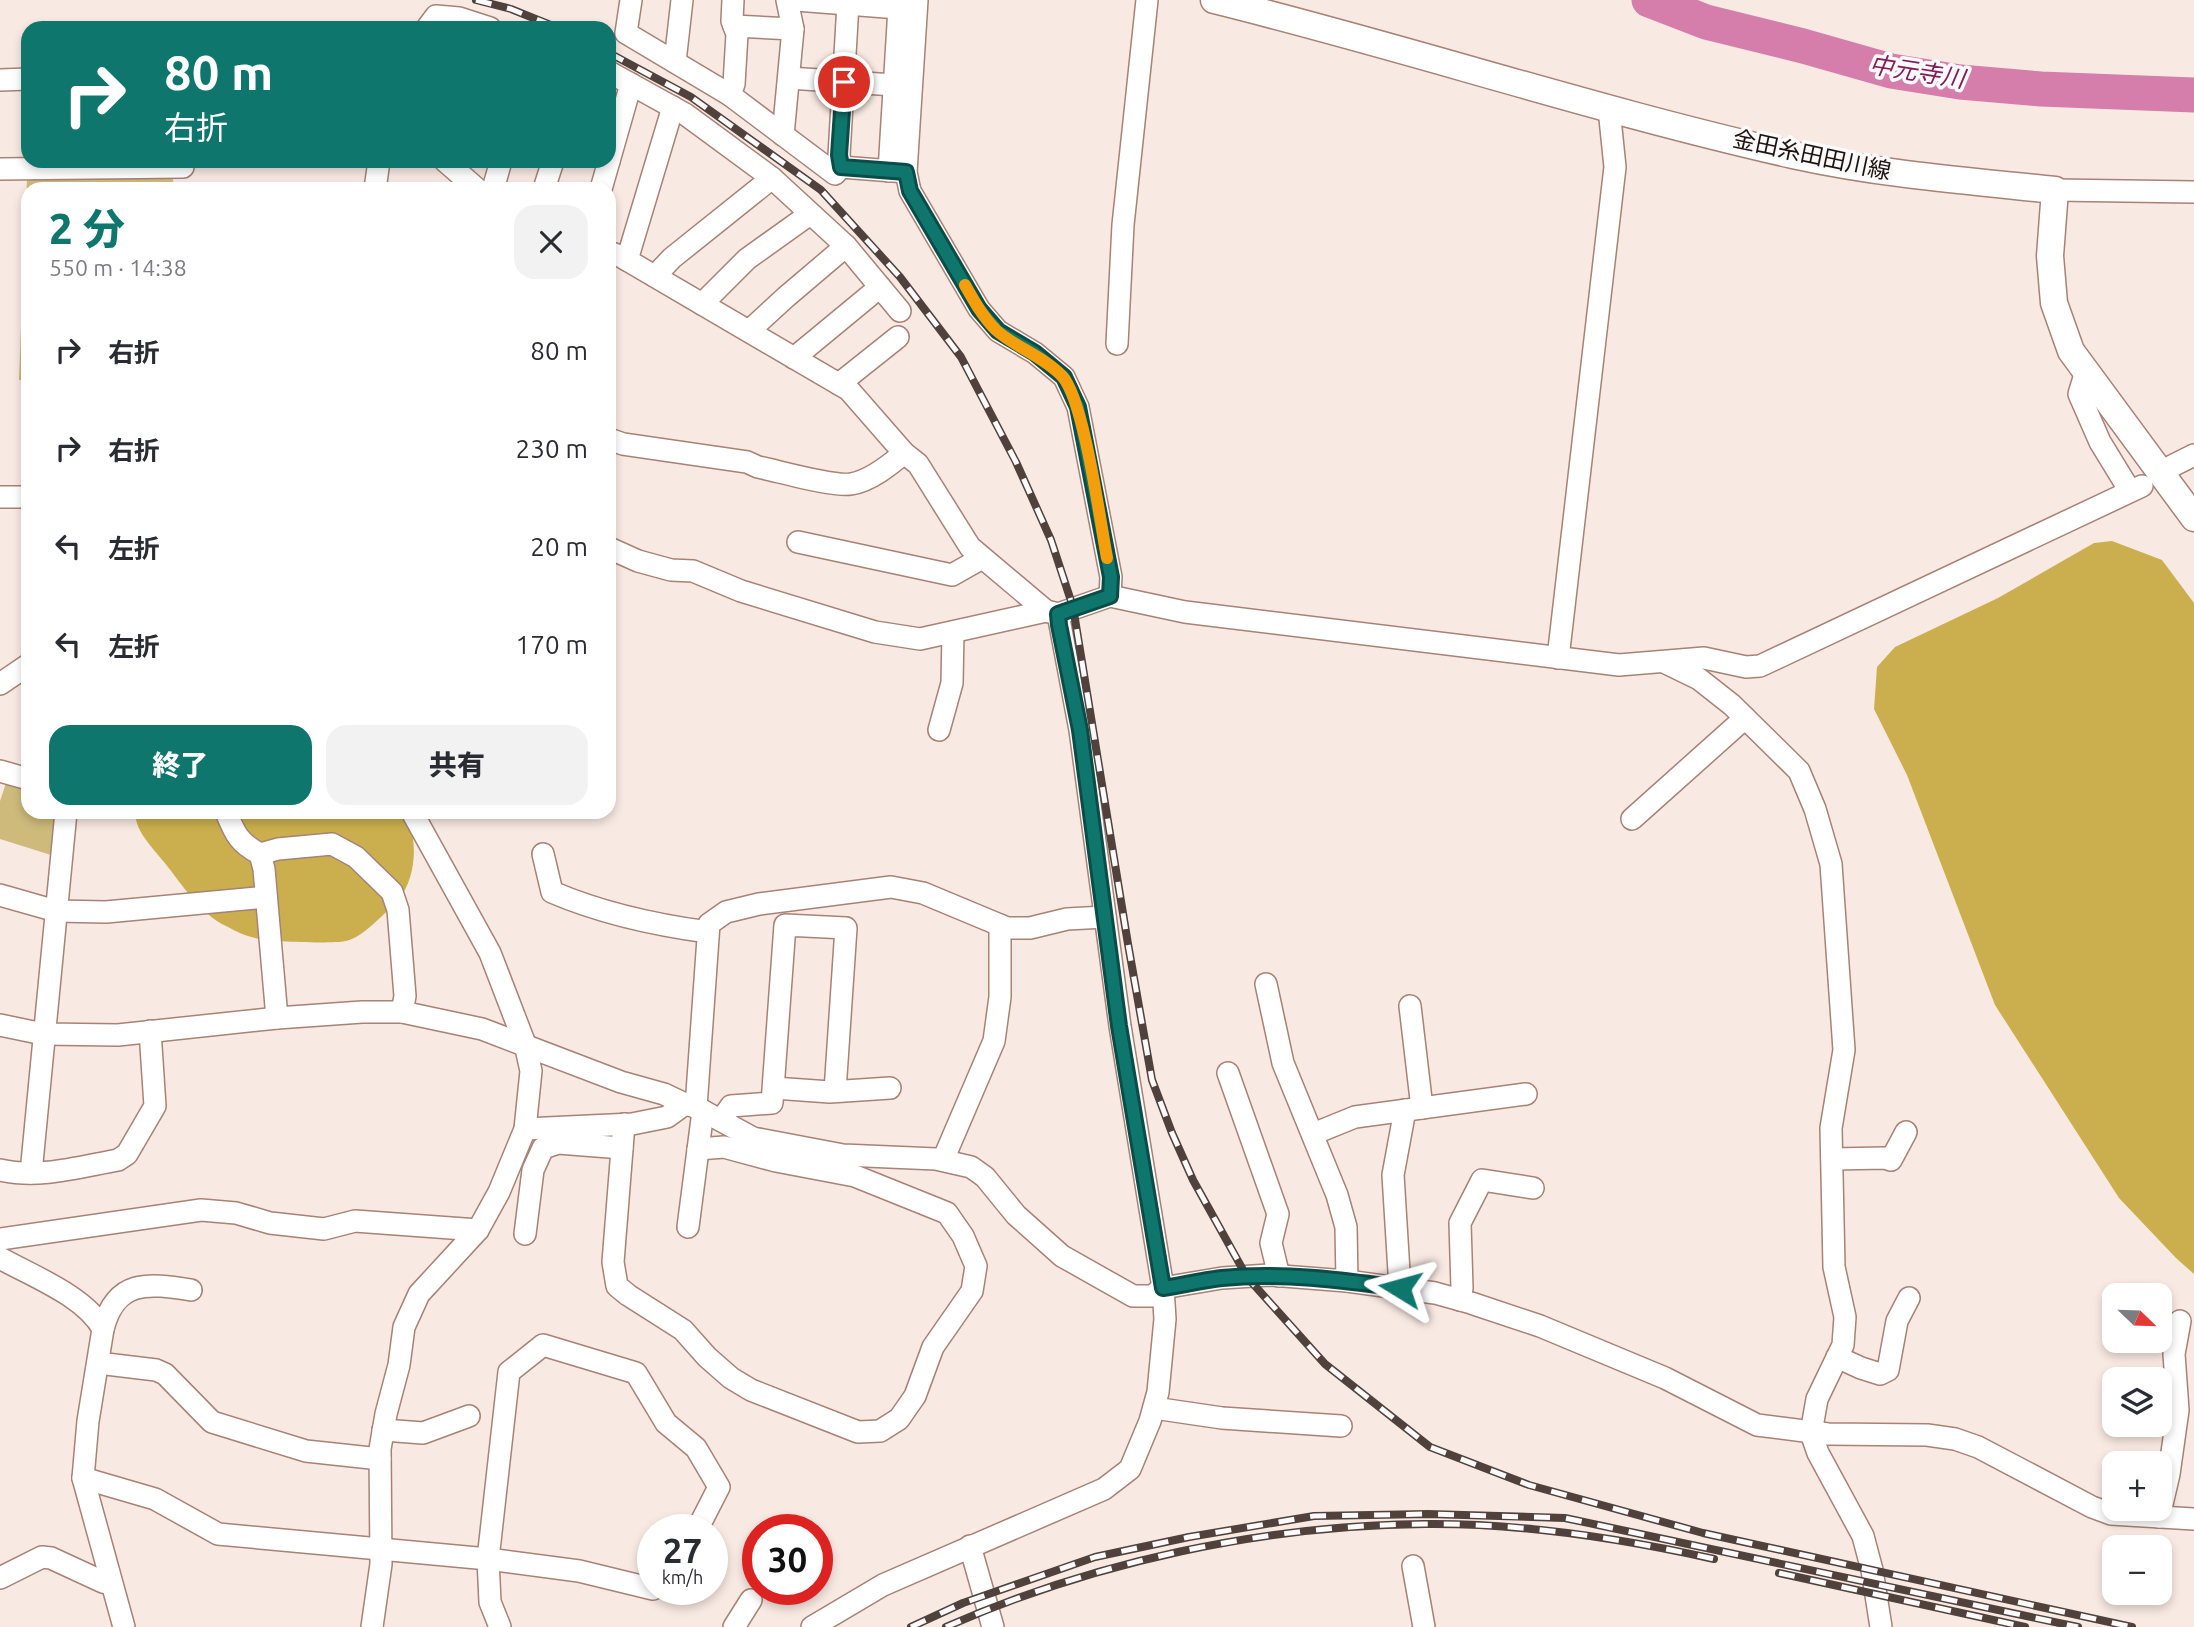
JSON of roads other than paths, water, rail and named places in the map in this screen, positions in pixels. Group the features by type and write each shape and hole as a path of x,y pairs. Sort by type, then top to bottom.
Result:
{"main road":[{"name":"金田糸田田川線","path":"1214,0 1609,109 1794,155 1890,173 2055,190"},
{"path":"2055,190 2050,256 2054,303 2071,351 2194,518"}],"street":[{"path":"631,0 626,33 730,95 835,174 841,167"},
{"path":"675,62 682,0"},
{"path":"730,95 734,84 737,34 732,20 733,0"},
{"path":"783,135 793,29 787,0"},
{"path":"796,0 911,6"},
{"path":"1117,344 1124,225 1147,0"},
{"path":"841,167 839,155 848,4"},
{"path":"911,6 894,85 897,171 979,309 998,331 1035,353 1064,377 1078,407 1111,577 1110,596"},
{"path":"897,171 911,6"},
{"path":"432,21 436,16 468,21"},
{"path":"734,26 793,29"},
{"path":"616,76 673,107 772,178 846,246 900,311"},
{"path":"789,78 894,85"},
{"path":"0,80 21,79"},
{"path":"616,136 631,84"},
{"path":"673,107 618,256 849,390 904,453 918,464 970,547 1052,612 1080,730 1119,1026 1163,1288 1165,1319 1158,1392 1130,1469 1104,1489 883,1585 812,1627"},
{"path":"1558,658 1615,167 1609,109"},
{"path":"841,167 897,171"},
{"path":"0,169 37,168"},
{"path":"454,168 469,182"},
{"path":"656,276 672,258 772,178"},
{"path":"2055,190 2194,192"},
{"path":"702,304 747,259 810,214"},
{"path":"749,331 846,246"},
{"path":"794,358 880,287"},
{"path":"839,384 898,337"},
{"path":"616,551 638,561 671,570 693,571 741,591 875,632 920,639 1052,612 1110,596 1185,612 1619,666 1704,658 1746,667 1760,666 2136,489 2100,442 2079,394 2086,371"},
{"path":"616,442 747,462 758,467 837,484 851,484 863,480 889,466 904,453"},
{"path":"2172,466 2194,455"},
{"path":"1,499 21,498"},
{"path":"798,542 952,575 982,558"},
{"path":"939,730 951,683 953,632"},
{"path":"1664,662 1699,679 1745,718 1798,771 1815,809 1830,864 1844,1050 1831,1129 1834,1267 1845,1317 1843,1345 1817,1399 1811,1433 1818,1452 1863,1536 1872,1570 1881,1627"},
{"path":"0,684 21,670"},
{"path":"1632,819 1745,718"},
{"path":"0,771 21,777"},
{"path":"31,1173 65,819"},
{"path":"229,819 244,846 260,854 278,849 332,844 356,857 392,892 398,910 405,996 402,1012"},
{"path":"372,1627 380,1564 380,1459 383,1430 399,1366 404,1327 419,1294 478,1230 499,1192 525,1129 531,1071 525,1044 490,953 416,819"},
{"path":"260,854 277,1018"},
{"path":"543,854 552,892 594,908 676,928 708,932"},
{"path":"688,1227 701,1111 708,932 709,925 726,912 759,904 891,887 923,893 1007,928 1030,928 1067,919 1105,917"},
{"path":"0,895 56,911 106,912 266,897"},
{"path":"525,1129 624,1124 732,1106 772,1103 785,925 846,928 835,1091"},
{"path":"943,1160 994,1041 1000,996 1000,925"},
{"path":"1266,984 1283,1063 1337,1195 1346,1227 1347,1281"},
{"path":"1400,1288 1393,1175 1413,1109 1410,1006"},
{"path":"0,1025 43,1034 118,1035 277,1018 402,1012 482,1029 621,1082 664,1094 753,1138 843,1155 943,1160 971,1167 985,1177 1016,1214 1062,1256 1133,1296 1152,1296 1163,1288 1222,1278 1279,1276 1400,1288 1460,1300 1540,1326 1654,1374 1757,1424 1811,1433 1927,1435 1955,1439 1979,1447 2102,1511"},
{"path":"0,1170 16,1174 47,1173 118,1160 127,1154 155,1106 150,1031"},
{"path":"1228,1073 1278,1214 1270,1243 1279,1276"},
{"path":"774,1088 835,1091 890,1087"},
{"path":"1313,1134 1355,1117 1526,1094"},
{"path":"624,1124 613,1262 617,1286 628,1296 683,1330 715,1364 751,1390 858,1432 880,1431 899,1419 915,1396 933,1347 972,1291 976,1266 963,1236 947,1213 855,1176 776,1161 724,1147 698,1149"},
{"path":"1832,1159 1891,1160 1906,1132"},
{"path":"525,1234 533,1170 543,1147 558,1143 622,1148"},
{"path":"1460,1300 1460,1223 1482,1180 1533,1188"},
{"path":"0,1239 201,1210 236,1213 270,1223 324,1229 355,1221 478,1230"},
{"path":"0,1258 69,1295 98,1319 103,1329"},
{"path":"124,1627 83,1478 88,1421 103,1329 107,1315 122,1292 147,1285 191,1290"},
{"path":"1837,1357 1880,1374 1888,1370 1897,1321 1909,1298"},
{"path":"2172,1453 2178,1410 2174,1354 2180,1321"},
{"path":"500,1627 490,1602 488,1559 509,1372 543,1345 636,1373 666,1423 696,1448 719,1487 705,1514"},
{"path":"98,1363 156,1370 165,1374 212,1422 306,1451 380,1459"},
{"path":"1154,1408 1222,1418 1341,1426"},
{"path":"383,1430 423,1433 469,1416"},
{"path":"83,1478 155,1499 218,1534 488,1559 579,1571 637,1585"},
{"path":"2172,1518 2194,1519"},
{"path":"970,1546 993,1627"},
{"path":"0,1578 42,1557 51,1558 111,1584"},
{"path":"1413,1566 1423,1627"},
{"path":"734,1627 748,1605"}],"waterway":[{"name":"中元寺川","path":"1649,0 1706,22 1891,71 1960,82 2041,89 2194,95"}],"railway":[{"path":"476,0 511,9 541,21"},
{"path":"616,57 691,97 821,190 900,277 961,357 1016,462 1051,540 1073,607 1152,1080 1193,1180 1247,1277 1325,1364 1430,1447 1529,1485 1703,1533 2132,1627"},
{"path":"911,1627 963,1603 1095,1557 1189,1537 1314,1516 1428,1514 1565,1518 2078,1627"},
{"path":"946,1627 1002,1604 1120,1566 1241,1540 1303,1531 1425,1524 1497,1526 1607,1538 1714,1559"},
{"path":"1779,1573 2025,1627"}]}
